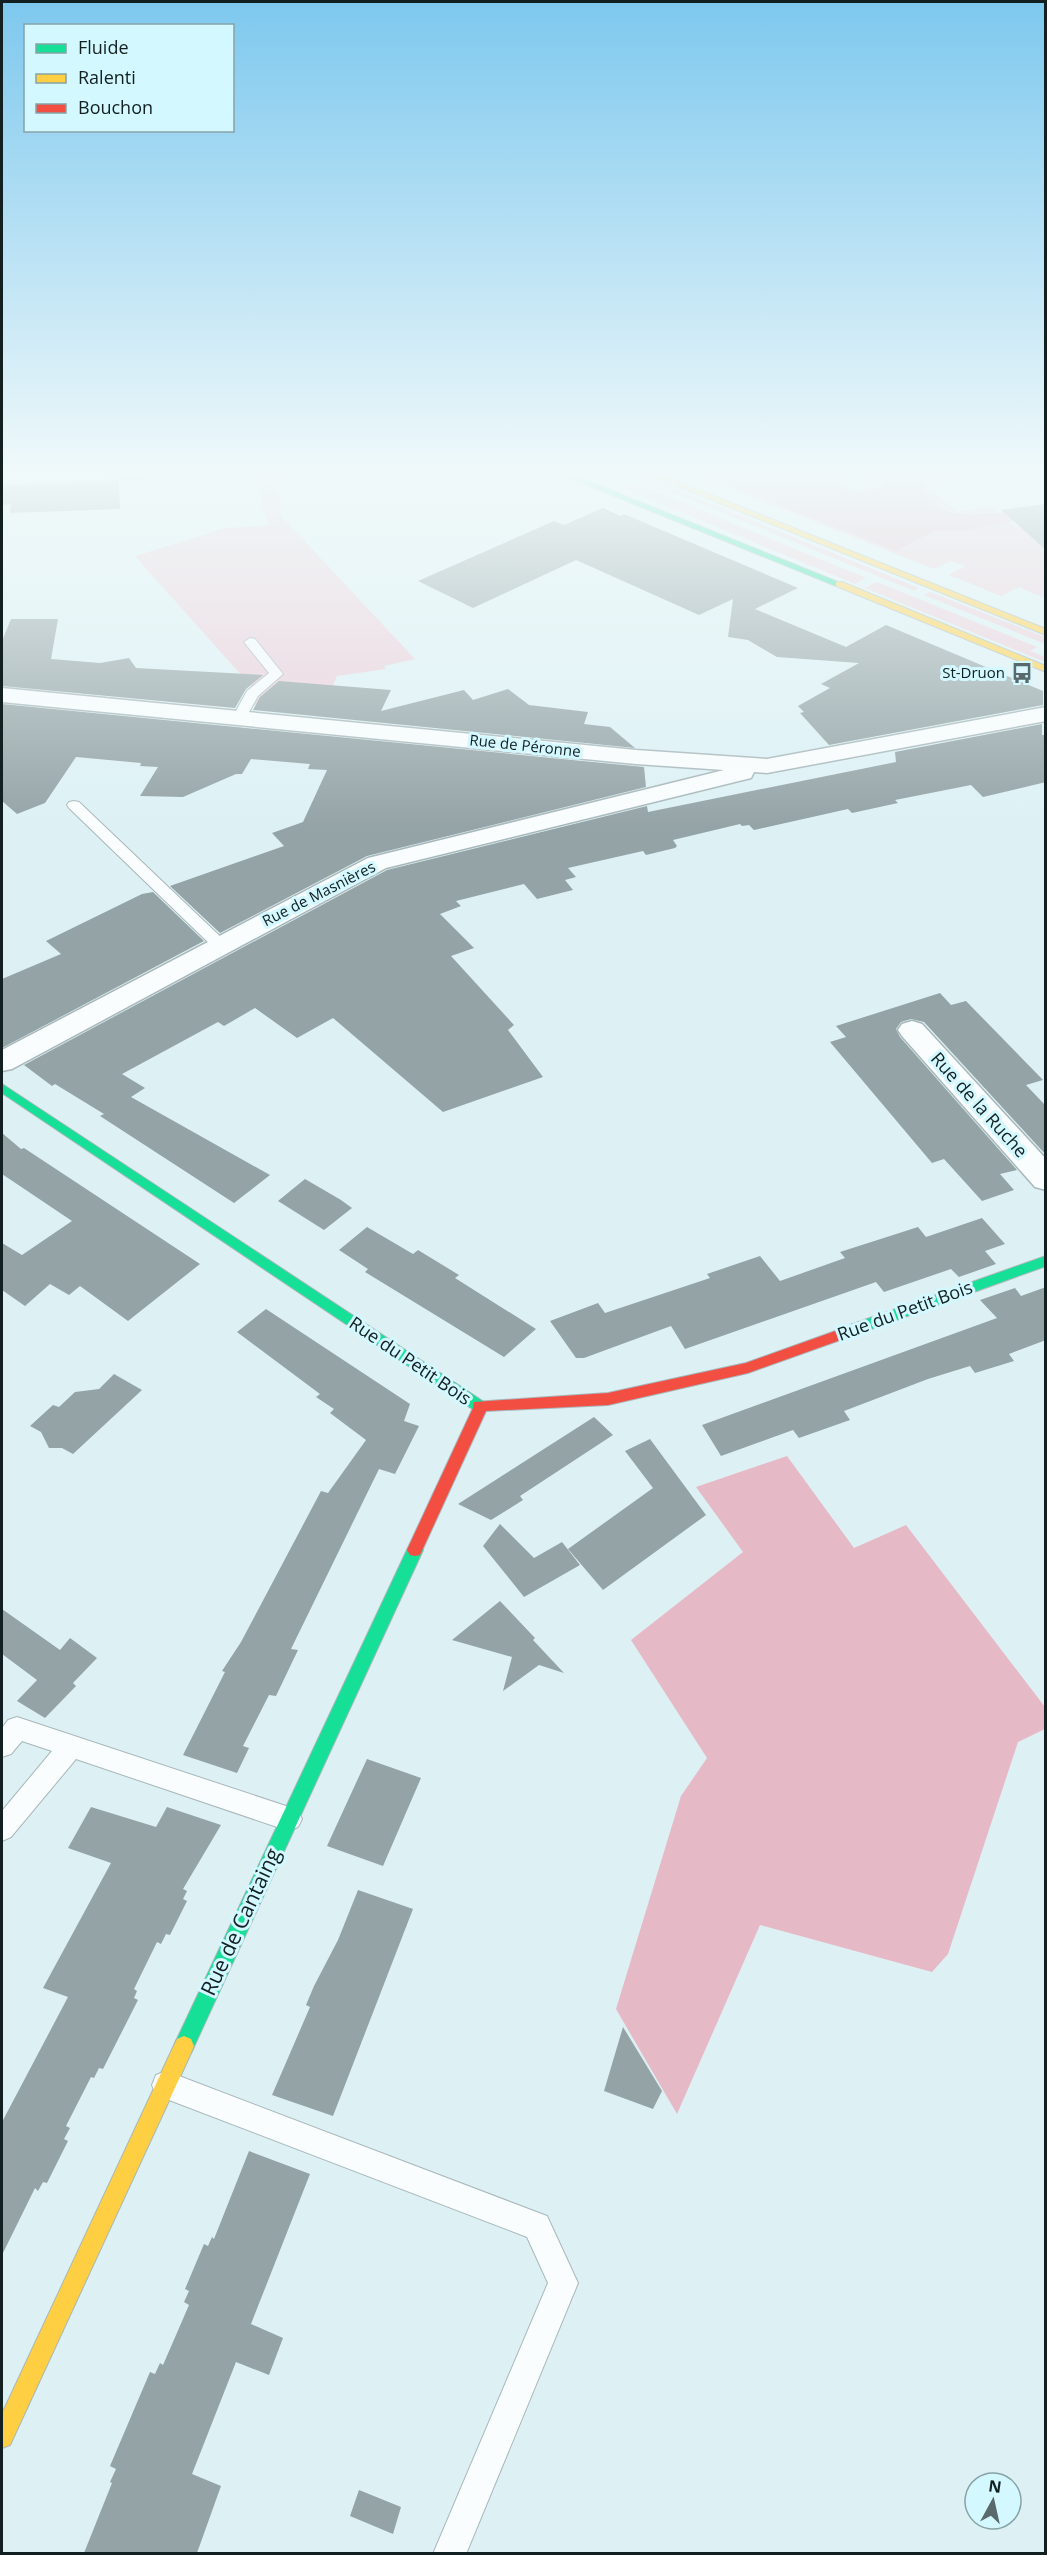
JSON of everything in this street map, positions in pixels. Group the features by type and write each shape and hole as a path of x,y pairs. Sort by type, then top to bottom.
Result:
{"street":[{"path":"849,589 1046,669"},
{"path":"939,589 1046,632"},
{"name":"Rue de Péronne","path":"2,695 657,758 766,766 1046,714"},
{"path":"657,758 669,775 664,793"},
{"name":"Rue de Masnières","path":"2,1062 377,863 766,766"},
{"name":"Rue de la Ruche","path":"912,1030 1046,1179"},
{"name":"Rue du Petit Bois","path":"2,1088 481,1407 608,1399 748,1368 1046,1261"},
{"name":"Rue de Cantaing","path":"2,2437 481,1407"}],"lane":[{"path":"239,718 252,694 276,674 250,642"},
{"path":"74,805 220,945"},
{"path":"2,1746 17,1728 289,1819"},
{"path":"2,1829 71,1746"},
{"path":"166,2085 537,2226 563,2283 449,2553"}],"shaded area":[{"path":"165,589 350,589 415,659 384,666 386,669 337,676 321,711 242,704 251,686"},
{"path":"868,589 895,589 1037,647 1030,651 1045,657 1045,662"},
{"path":"984,589 1015,589 1001,596"},
{"path":"1024,589 1045,589 1045,598"},
{"path":"930,592 1045,637 1045,644 924,595"},
{"path":"787,1456 854,1548 906,1525 1045,1707 1045,1729 1018,1742 948,1954 932,1972 760,1925 677,2114 616,2009 681,1796 707,1758 631,1640 743,1552 696,1487"}],"building":[{"path":"435,589 513,589 473,608"},
{"path":"641,589 795,589 755,609 846,647 886,625 1043,691 1043,705 829,745 800,713 804,712 798,706 830,688 821,684 859,663 777,657 748,640 728,637 733,599 699,615"},
{"path":"11,619 58,619 51,659 100,663 129,658 136,668 263,675 246,689 235,708 2,686 2,641"},
{"path":"279,681 391,690 381,711 464,690 473,700 508,689 529,705 588,712 584,724 610,727 635,748 253,710 260,697"},
{"path":"2,704 644,767 646,787 367,856 220,933 170,886 284,846 272,833 303,822 327,770 308,769 310,764 251,759 242,774 236,774 183,797 140,796 158,767 140,766 141,763 76,757 45,803 17,814 2,801"},
{"path":"1042,724 1042,735 1046,735 1046,782 983,797 971,785 895,800 898,803 852,813 848,809 754,830 749,825 740,824 673,840 677,846 675,848 646,855 643,851 568,868 576,877 565,880 573,890 537,899 524,884 456,901 461,906 440,914 474,948 451,956 514,1025 508,1030 543,1077 443,1112 333,1018 297,1038 255,1008 224,1026 218,1022 122,1074 145,1088 131,1097 270,1175 234,1203 100,1116 104,1114 55,1084 52,1086 24,1065 387,870 647,806 648,812 896,762 895,752"},
{"path":"153,892 204,941 2,1048 2,979 61,954 46,941 142,894"},
{"path":"940,993 951,1005 966,1001 1043,1080 1026,1085 1046,1106 1046,1155 924,1022 911,1019 901,1022 896,1029 900,1037 1017,1170 1000,1174 1014,1190 982,1201 944,1159 932,1163 830,1042 846,1037 836,1026"},
{"path":"2,1133 21,1149 24,1148 200,1264 128,1321 80,1286 69,1295 50,1284 25,1306 2,1290 2,1243 22,1255 72,1221 2,1174"},
{"path":"305,1179 352,1208 324,1230 278,1201"},
{"path":"982,1218 1005,1244 985,1251 996,1264 959,1277 951,1269 884,1292 876,1282 685,1349 671,1326 584,1358 576,1358 550,1321 598,1303 605,1313 710,1278 707,1274 760,1256 780,1281 845,1258 840,1252 918,1227 926,1237"},
{"path":"367,1227 413,1254 418,1250 459,1275 455,1278 536,1329 504,1357 365,1272 368,1269 339,1250"},
{"path":"1046,1287 1046,1340 1009,1354 1014,1361 975,1373 970,1366 928,1379 844,1411 850,1420 799,1438 793,1430 721,1456 702,1425 997,1318 980,1300 1015,1288 1021,1296"},
{"path":"266,1309 410,1404 404,1421 419,1426 395,1474 379,1469 291,1649 298,1650 276,1696 269,1695 243,1746 249,1748 237,1773 183,1755 225,1672 222,1671 241,1642 321,1491 328,1493 366,1440 330,1413 334,1409 316,1397 320,1394 237,1332"},
{"path":"114,1374 142,1390 73,1454 62,1448 49,1448 41,1432 30,1426 53,1405 59,1407 75,1392 99,1389"},
{"path":"594,1417 613,1435 520,1496 523,1500 491,1520 458,1504"},
{"path":"650,1439 706,1515 603,1590 568,1549 653,1488 625,1451"},
{"path":"500,1524 534,1558 562,1542 580,1565 524,1597 483,1546"},
{"path":"500,1601 564,1673 539,1665 503,1691 512,1657 452,1640"},
{"path":"2,1609 60,1650 70,1638 97,1658 73,1683 76,1686 45,1718 17,1701 37,1680 2,1654"},
{"path":"367,1759 421,1778 383,1866 327,1846"},
{"path":"91,1807 156,1827 167,1807 221,1825 183,1889 187,1891 183,1899 187,1901 170,1935 166,1934 161,1944 157,1942 134,1989 137,1991 134,1998 138,2000 103,2069 99,2068 94,2078 91,2077 66,2126 70,2128 64,2139 68,2141 47,2183 43,2182 38,2191 35,2188 2,2255 2,2122 68,1997 43,1988 111,1863 68,1848"},
{"path":"358,1890 413,1909 333,2116 272,2095 310,2007 306,2005 338,1940"},
{"path":"623,2027 662,2091 653,2109 604,2091"},
{"path":"249,2151 310,2174 251,2324 283,2338 269,2375 236,2362 192,2474 221,2486 197,2553 84,2553 112,2483 110,2482 116,2469 110,2466 150,2372 155,2374 160,2363 163,2365 189,2305 184,2302 189,2291 185,2289 204,2244 208,2246 212,2237 214,2239"},
{"path":"359,2490 401,2507 393,2534 350,2516"}],"traffic: fast":[{"path":"2,1088 479,1406"},
{"path":"855,1329 1046,1261"},
{"path":"184,2046 415,1550"}],"traffic: slow":[{"path":"852,589 1046,669"},
{"path":"939,589 1046,632"},
{"path":"2,2437 184,2046"}],"traffic: jam":[{"path":"479,1406 608,1399 748,1368 855,1329"},
{"path":"415,1550 481,1407"}],"place":[{"name":"St-Druon","path":"1022,673"}]}
